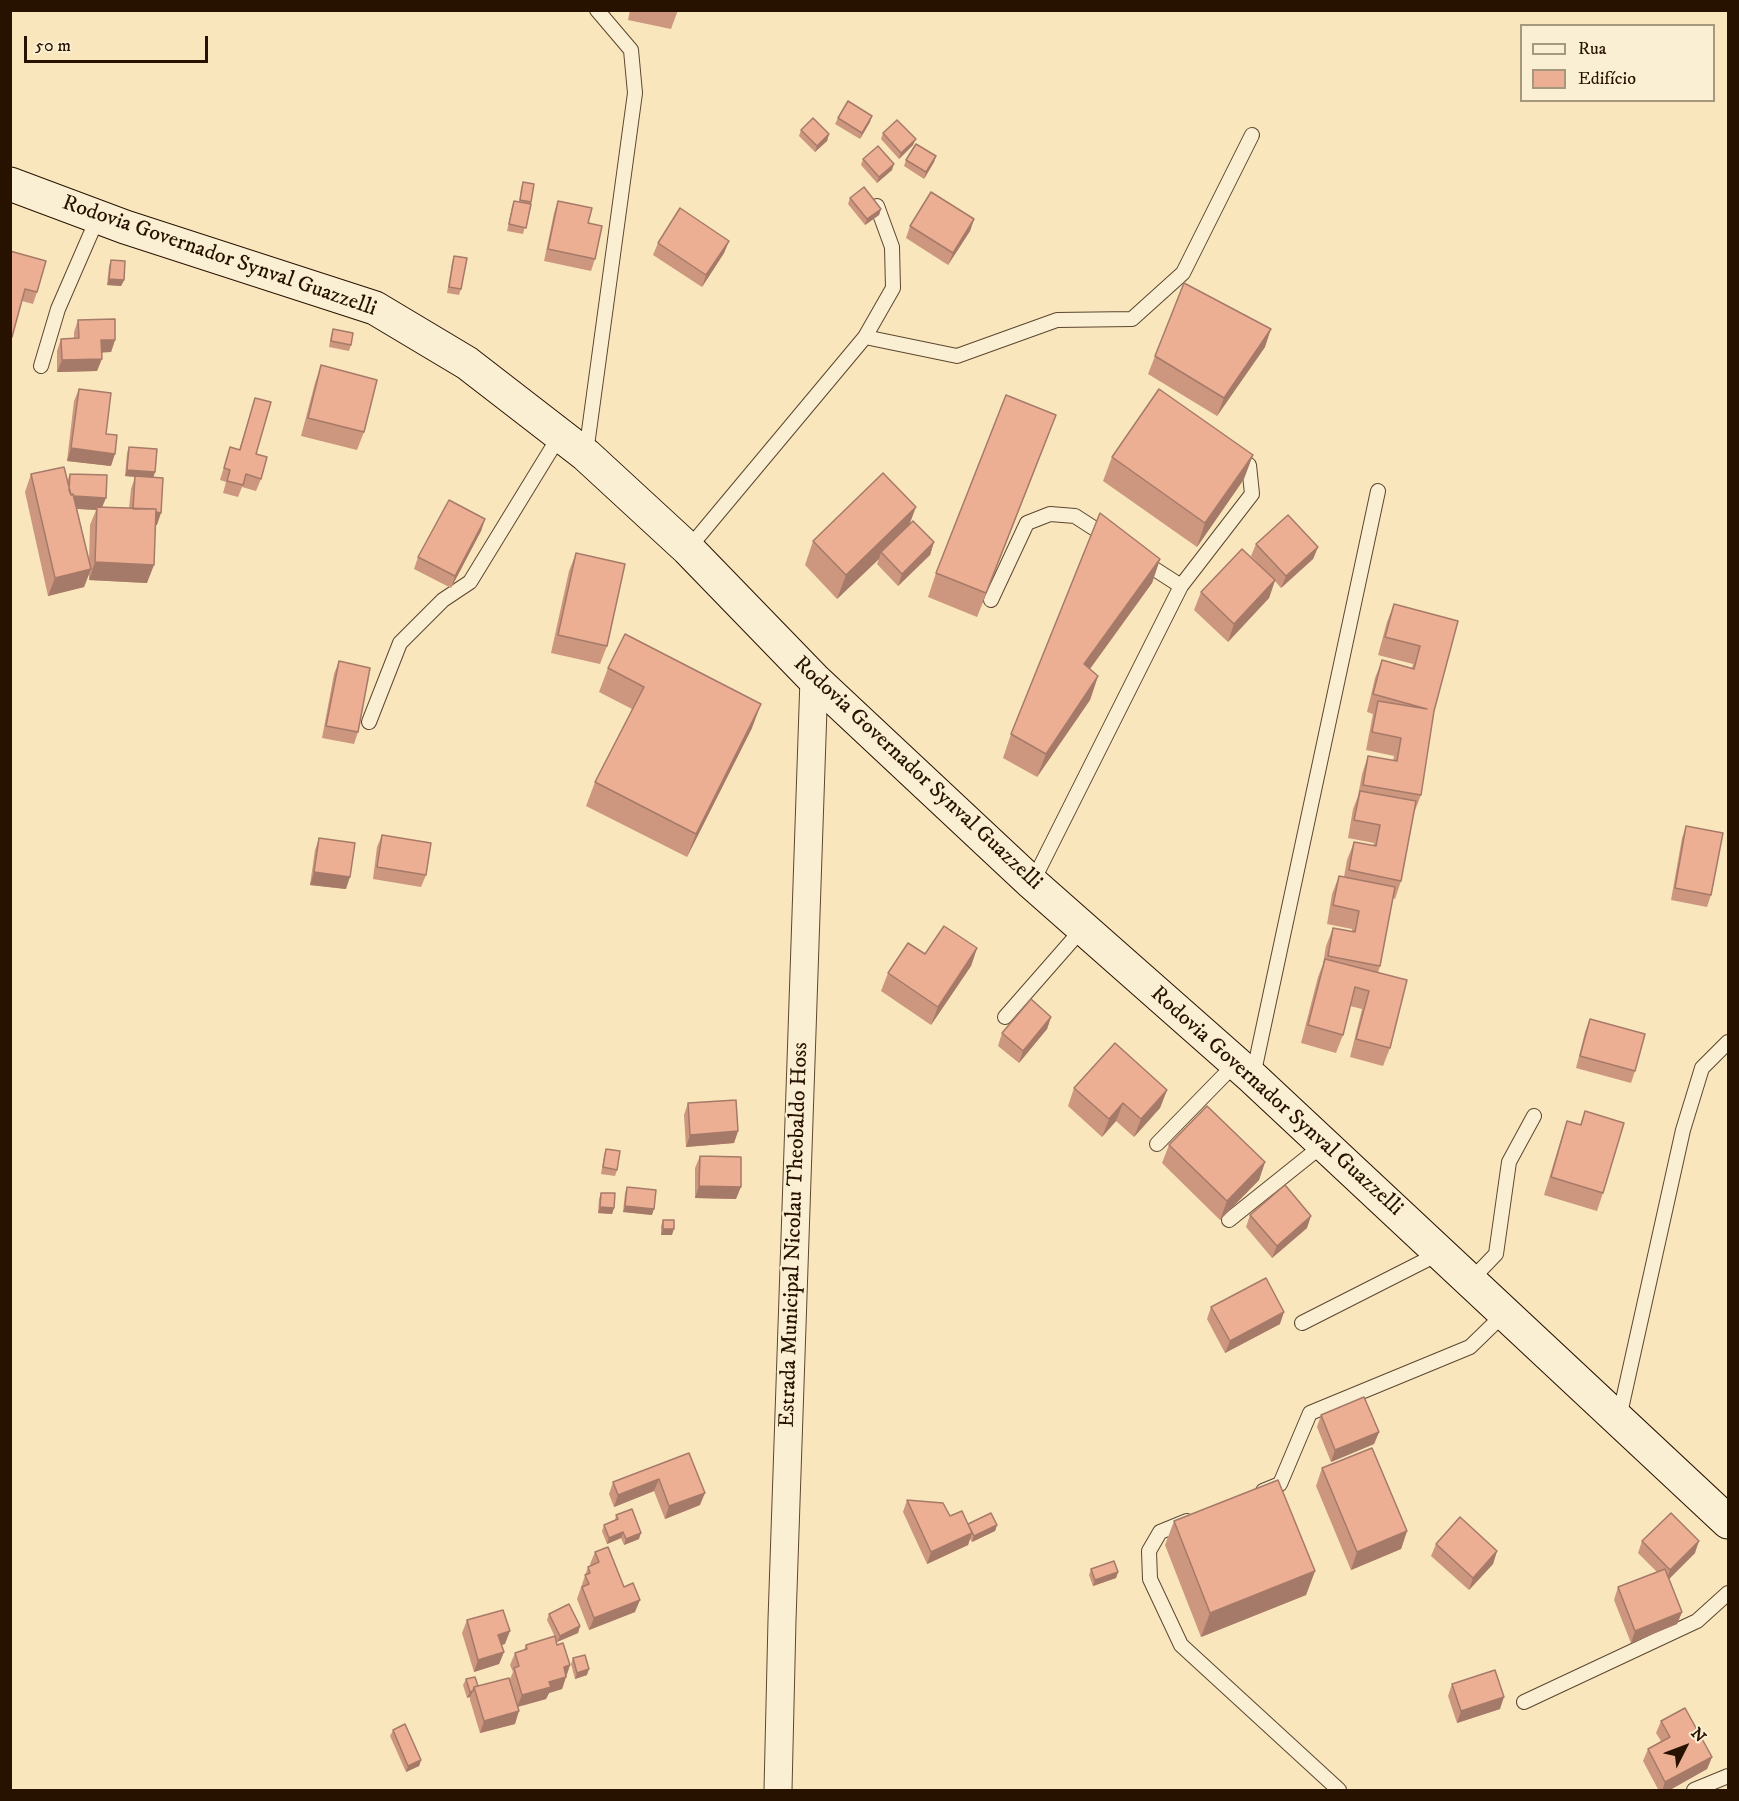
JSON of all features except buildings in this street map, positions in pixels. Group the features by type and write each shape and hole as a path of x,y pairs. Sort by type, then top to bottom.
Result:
{"main road":[{"name":"Rodovia Governador Synval Guazzelli","path":"10,184 98,217 375,308 467,363 560,435 688,549 814,680 1032,883 1324,1144 1728,1522"}],"street":[{"name":"Estrada Municipal Nicolau Theobaldo Hoss","path":"778,1791 814,680"}],"lane":[{"path":"585,455 635,93 631,50 597,10"},
{"path":"865,337 957,356 1057,320 1132,318 1183,273 1252,135"},
{"path":"688,549 865,337 893,288 892,248 877,206"},
{"path":"41,366 58,309 98,217"},
{"path":"369,722 400,643 443,600 470,582 560,435"},
{"path":"1032,883 1181,586 1252,494 1249,465 1221,446"},
{"path":"1157,1144 1244,1071 1378,491"},
{"path":"991,600 1027,522 1050,514 1075,516 1181,586"},
{"path":"1005,1017 1083,928"},
{"path":"1618,1420 1683,1130 1702,1068 1728,1042"},
{"path":"1470,1281 1496,1254 1509,1162 1534,1116"},
{"path":"1229,1220 1324,1144"},
{"path":"1302,1323 1440,1253"},
{"path":"1247,1497 1280,1484 1310,1413 1470,1347 1505,1313"},
{"path":"1204,1514 1160,1532 1149,1551 1150,1579 1181,1645 1339,1791"},
{"path":"1524,1702 1697,1621 1728,1593"},
{"path":"1694,1791 1728,1776"}]}
